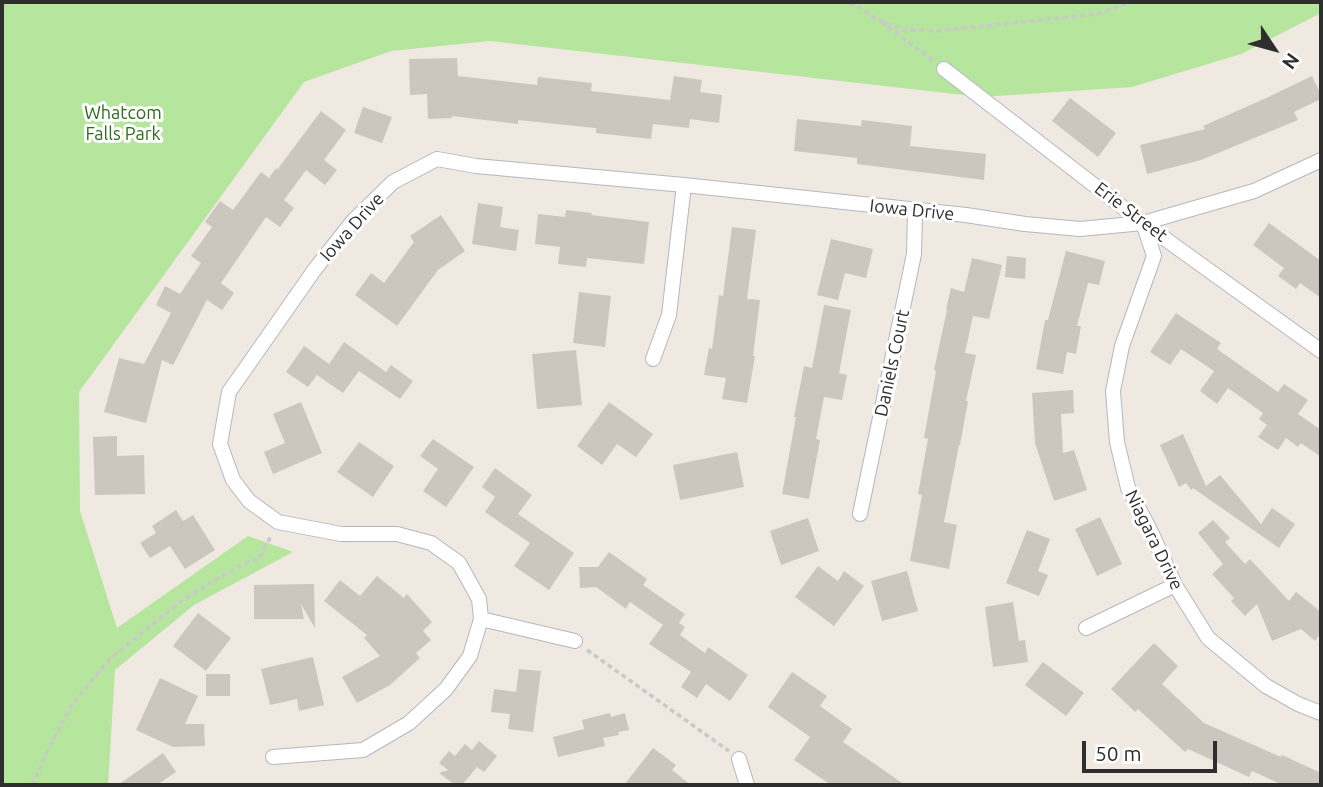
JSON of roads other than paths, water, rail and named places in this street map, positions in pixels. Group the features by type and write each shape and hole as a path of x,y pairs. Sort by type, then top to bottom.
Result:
{"street":[{"name":"Erie Street","path":"944,69 1143,223 1321,351"},
{"name":"Iowa Drive","path":"481,619 479,599 459,563 431,542 397,534 341,534 278,522 249,501 233,480 220,444 229,392 315,269 353,221 393,182 437,159 476,166 684,185 1080,229 1143,223 1254,191 1321,160"},
{"path":"653,359 669,315 684,185"},
{"name":"Daniels Court","path":"860,514 914,254 915,211"},
{"name":"Niagara Drive","path":"1143,223 1154,256 1122,346 1113,391 1116,442 1128,488 1175,585 1208,638 1266,685 1298,704 1321,713"},
{"path":"1086,628 1175,585"},
{"path":"273,757 363,750 409,723 446,689 470,656 481,619 575,641"},
{"path":"739,759 747,785"}],"park label":[{"name":"Whatcom Falls Park","path":"123,123"}]}
